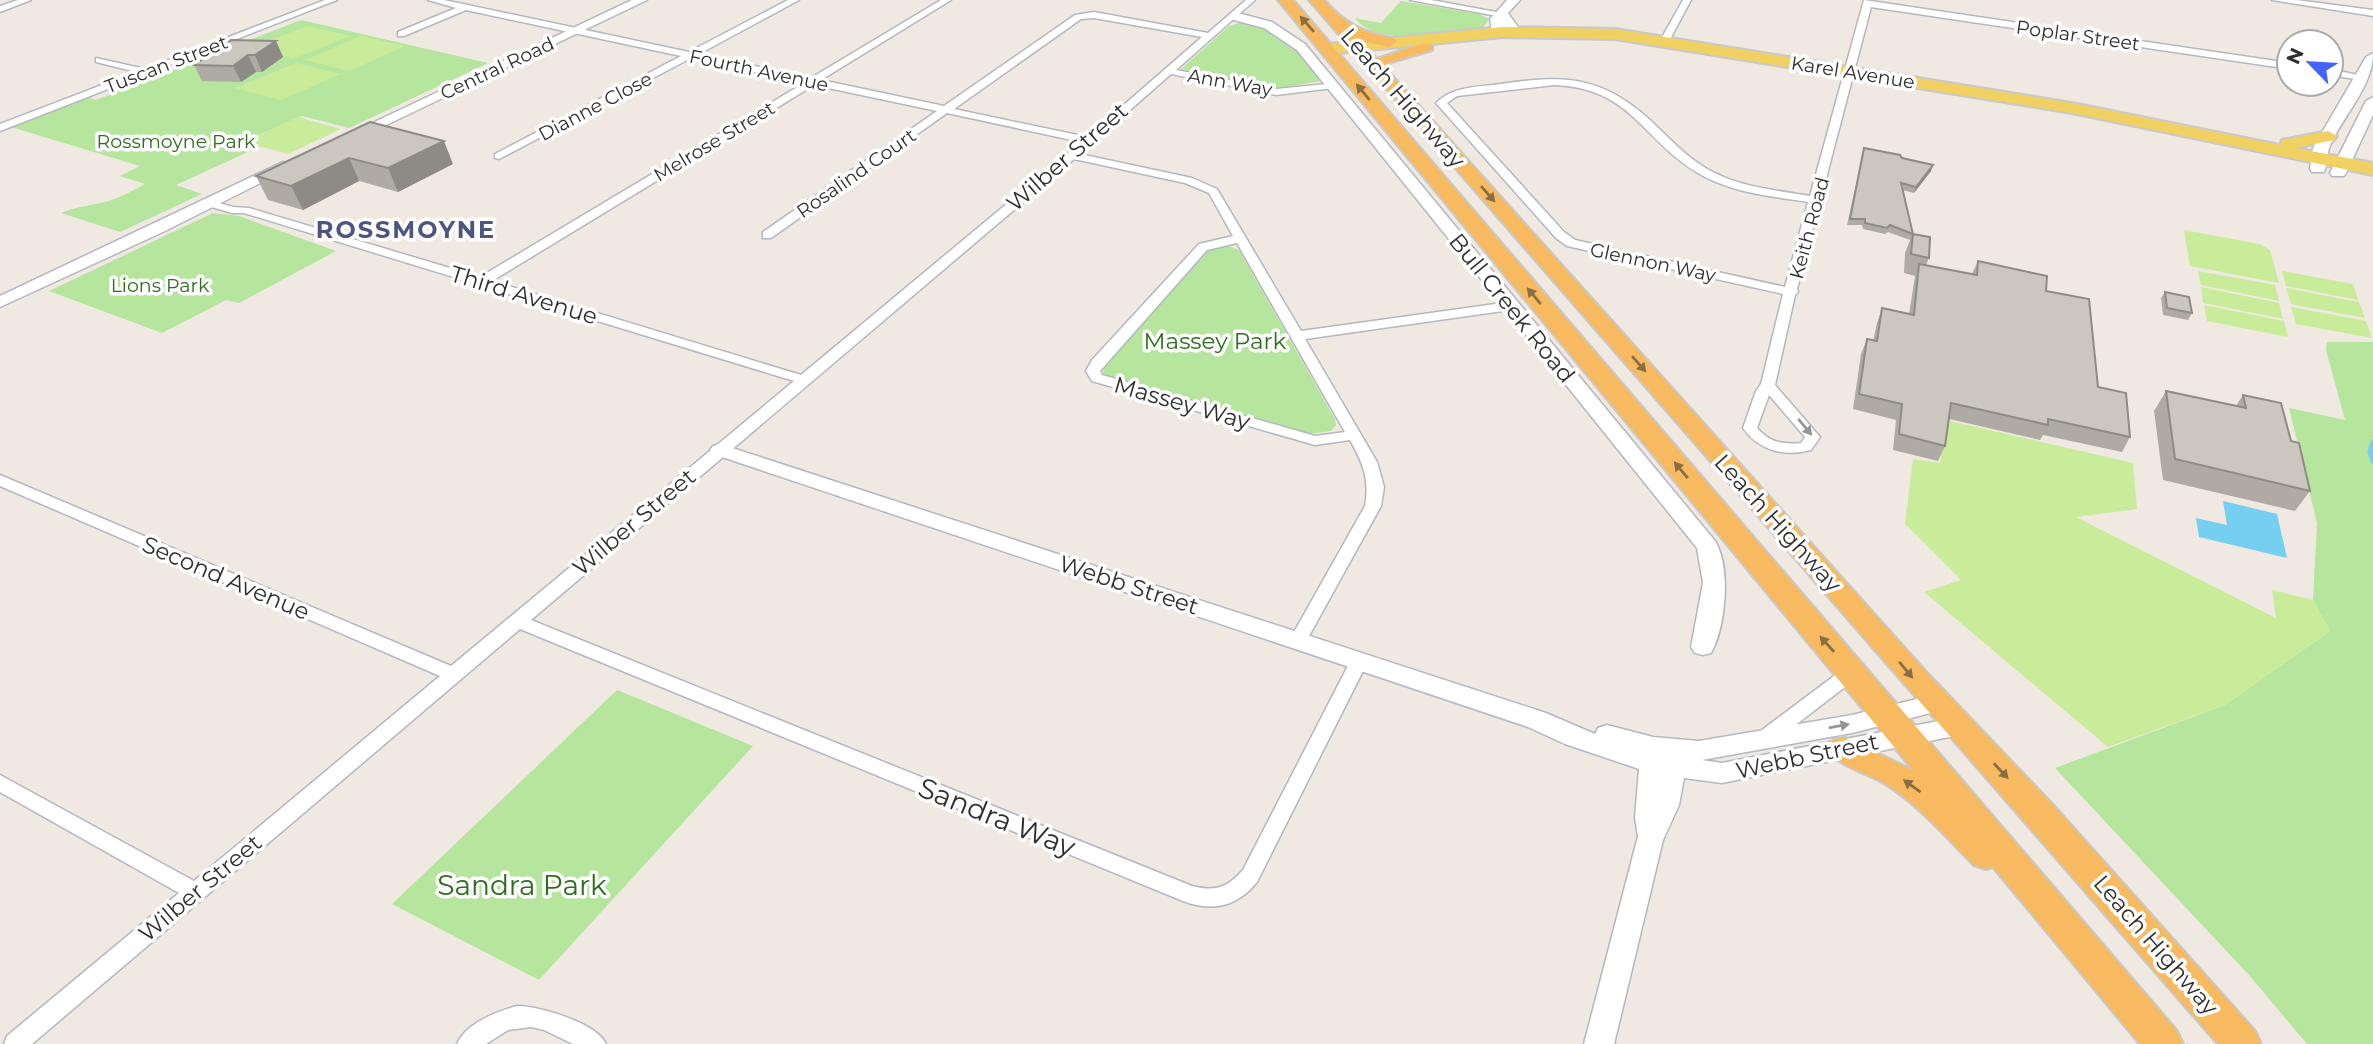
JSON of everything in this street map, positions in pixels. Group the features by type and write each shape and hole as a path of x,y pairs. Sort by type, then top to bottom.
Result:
{"highway":[{"name":"Leach Highway","path":"1285,0 2164,1044"},
{"name":"Leach Highway","path":"1316,0 2242,1044"},
{"path":"1336,22 1363,37 1389,42"},
{"path":"1365,56 1385,59 1426,47"},
{"path":"1844,749 1895,774 1923,794 2134,1007"}],"main road":[{"name":"Karel Avenue","path":"1331,52 1365,56 1389,42 1503,32 1590,32 1665,41 2145,134 2318,163 2343,161 2373,167"},
{"path":"1485,42 1503,32 1533,41"},
{"name":"Karel Avenue","path":"1426,47 1533,41 1631,47 2071,108 2265,146 2318,163"},
{"path":"2318,163 2328,136 2373,57"},
{"path":"2343,161 2373,102"},
{"path":"2265,146 2300,144 2328,136"},
{"name":"Karel Avenue","path":"2343,161 2373,181"}],"street":[{"path":"0,9 27,0"},
{"name":"Tuscan Street","path":"0,128 333,0"},
{"name":"Fourth Avenue","path":"432,0 1086,140"},
{"name":"Central Road","path":"346,139 641,0"},
{"name":"Dianne Close","path":"499,156 795,0"},
{"name":"Melrose Street","path":"481,282 947,0"},
{"name":"Wilber Street","path":"15,1044 1072,155 1086,140 1251,0"},
{"path":"1414,0 1503,14 1512,27 1503,32"},
{"path":"1503,14 1514,0"},
{"path":"1665,41 1687,0"},
{"path":"2276,0 2373,13"},
{"name":"Poplar Street","path":"1867,2 2275,64"},
{"name":"Keith Road","path":"1768,385 1808,428 1813,437 1807,447 1776,447 1755,436 1750,428 1768,385 1815,200 1850,77 1867,2"},
{"path":"401,34 466,7"},
{"name":"Rosalind Court","path":"767,235 1079,17 1094,15 1210,36"},
{"name":"Bull Creek Road","path":"1234,16 1268,25 1301,47 1707,546 1715,564 1716,582 1703,647"},
{"path":"99,60 146,72"},
{"name":"Ann Way","path":"1168,71 1276,92 1333,85"},
{"path":"2345,74 2361,77"},
{"name":"Glennon Way","path":"1792,292 1571,243 1550,225 1441,103 1454,93 1553,83 1586,85 1609,93 1700,170 1718,179 1815,200"},
{"path":"1072,155 1201,184 1220,198 1374,471 1377,487 1373,506 1298,641"},
{"path":"0,302 299,161"},
{"name":"Third Avenue","path":"215,201 804,380"},
{"name":"Massey Way","path":"1242,238 1203,247 1097,363 1094,373 1097,378 1113,385 1315,441 1354,435"},
{"path":"1297,336 1510,306"},
{"name":"Webb Street","path":"720,450 1537,720 1574,737 1663,757 1699,772 1745,770 1844,749 1898,725"},
{"name":"Second Avenue","path":"0,481 452,674"},
{"name":"Sandra Way","path":"516,621 1190,895 1210,900 1225,900 1240,890 1250,876 1359,661"},
{"name":"Webb Street","path":"1765,738 1852,672"},
{"name":"Webb Street","path":"1663,757 1765,738 1898,725 1948,715"},
{"path":"1599,1044 1651,836 1661,821 1663,757"},
{"path":"0,783 196,892"},
{"path":"468,1044 492,1023 527,1014 551,1021 595,1044"}],"green space":[{"path":"1401,1 1479,14 1489,19 1483,28 1434,35 1397,36 1366,27 1355,18 1381,23"},
{"name":"Rossmoyne Park","path":"301,20 488,63 349,128 302,116 245,141 261,146 176,185 202,194 120,232 61,213 109,201 145,184 120,176 140,166 11,127 87,97 96,100"},
{"path":"1242,22 1265,28 1300,50 1321,81 1275,89 1181,69 1229,26"},
{"path":"307,26 350,36 293,59 250,48"},
{"path":"361,36 405,46 349,71 305,60"},
{"path":"296,63 341,74 281,100 235,88"},
{"path":"298,117 341,129 288,154 244,142"},
{"name":"Lions Park","path":"213,213 239,216 336,251 239,303 226,300 162,333 49,291"},
{"path":"2184,230 2259,244 2270,250 2279,283 2190,266"},
{"name":"Massey Park","path":"1223,244 1239,250 1335,419 1336,425 1331,431 1310,434 1109,378 1103,373 1104,365 1209,250"},
{"path":"2198,271 2275,285 2279,301 2201,285"},
{"path":"2282,271 2353,284 2358,300 2286,286"},
{"path":"2201,287 2279,303 2283,319 2203,303"},
{"path":"2286,288 2359,302 2365,318 2291,304"},
{"path":"2204,305 2284,321 2288,337 2207,321"},
{"path":"2291,307 2366,321 2372,338 2296,324"},
{"path":"2327,342 2373,342 2373,1044 2307,1044 2249,975 2055,768 2225,705 2330,631 2313,600 2317,523 2289,408 2345,420 2326,350"},
{"path":"1946,420 2133,463 2137,509 2076,517 2276,618 2272,590 2313,600 2330,631 2225,705 2108,747 1924,592 1961,580 1905,524 1913,459 1940,463"},
{"name":"Sandra Park","path":"617,690 753,746 539,980 392,904"}],"water":[{"path":"2223,501 2277,514 2287,558 2199,537 2196,518 2227,525"}],"building":[{"path":"231,40 276,41 233,66 194,65"},
{"path":"370,122 444,141 388,168 349,158 291,186 256,176"},
{"path":"1864,148 1933,165 1916,187 1901,183 1913,234 1890,225 1887,228 1865,223 1865,219 1850,219"},
{"path":"1913,234 1930,237 1929,258 1911,254"},
{"path":"1978,261 2047,276 2046,291 2089,299 2098,387 2126,393 2130,437 2048,419 2048,425 1951,403 1945,446 1899,434 1902,404 1859,394 1867,339 1877,341 1882,308 1914,315 1919,264 1977,275"},
{"path":"2165,292 2189,297 2192,313 2167,308"},
{"path":"2166,391 2246,408 2243,395 2281,403 2291,441 2299,443 2310,491 2175,459"}],"waterway":[{"path":"2373,442 2370,452 2373,461"}],"district":[{"name":"ROSSMOYNE","path":"406,230"}]}
